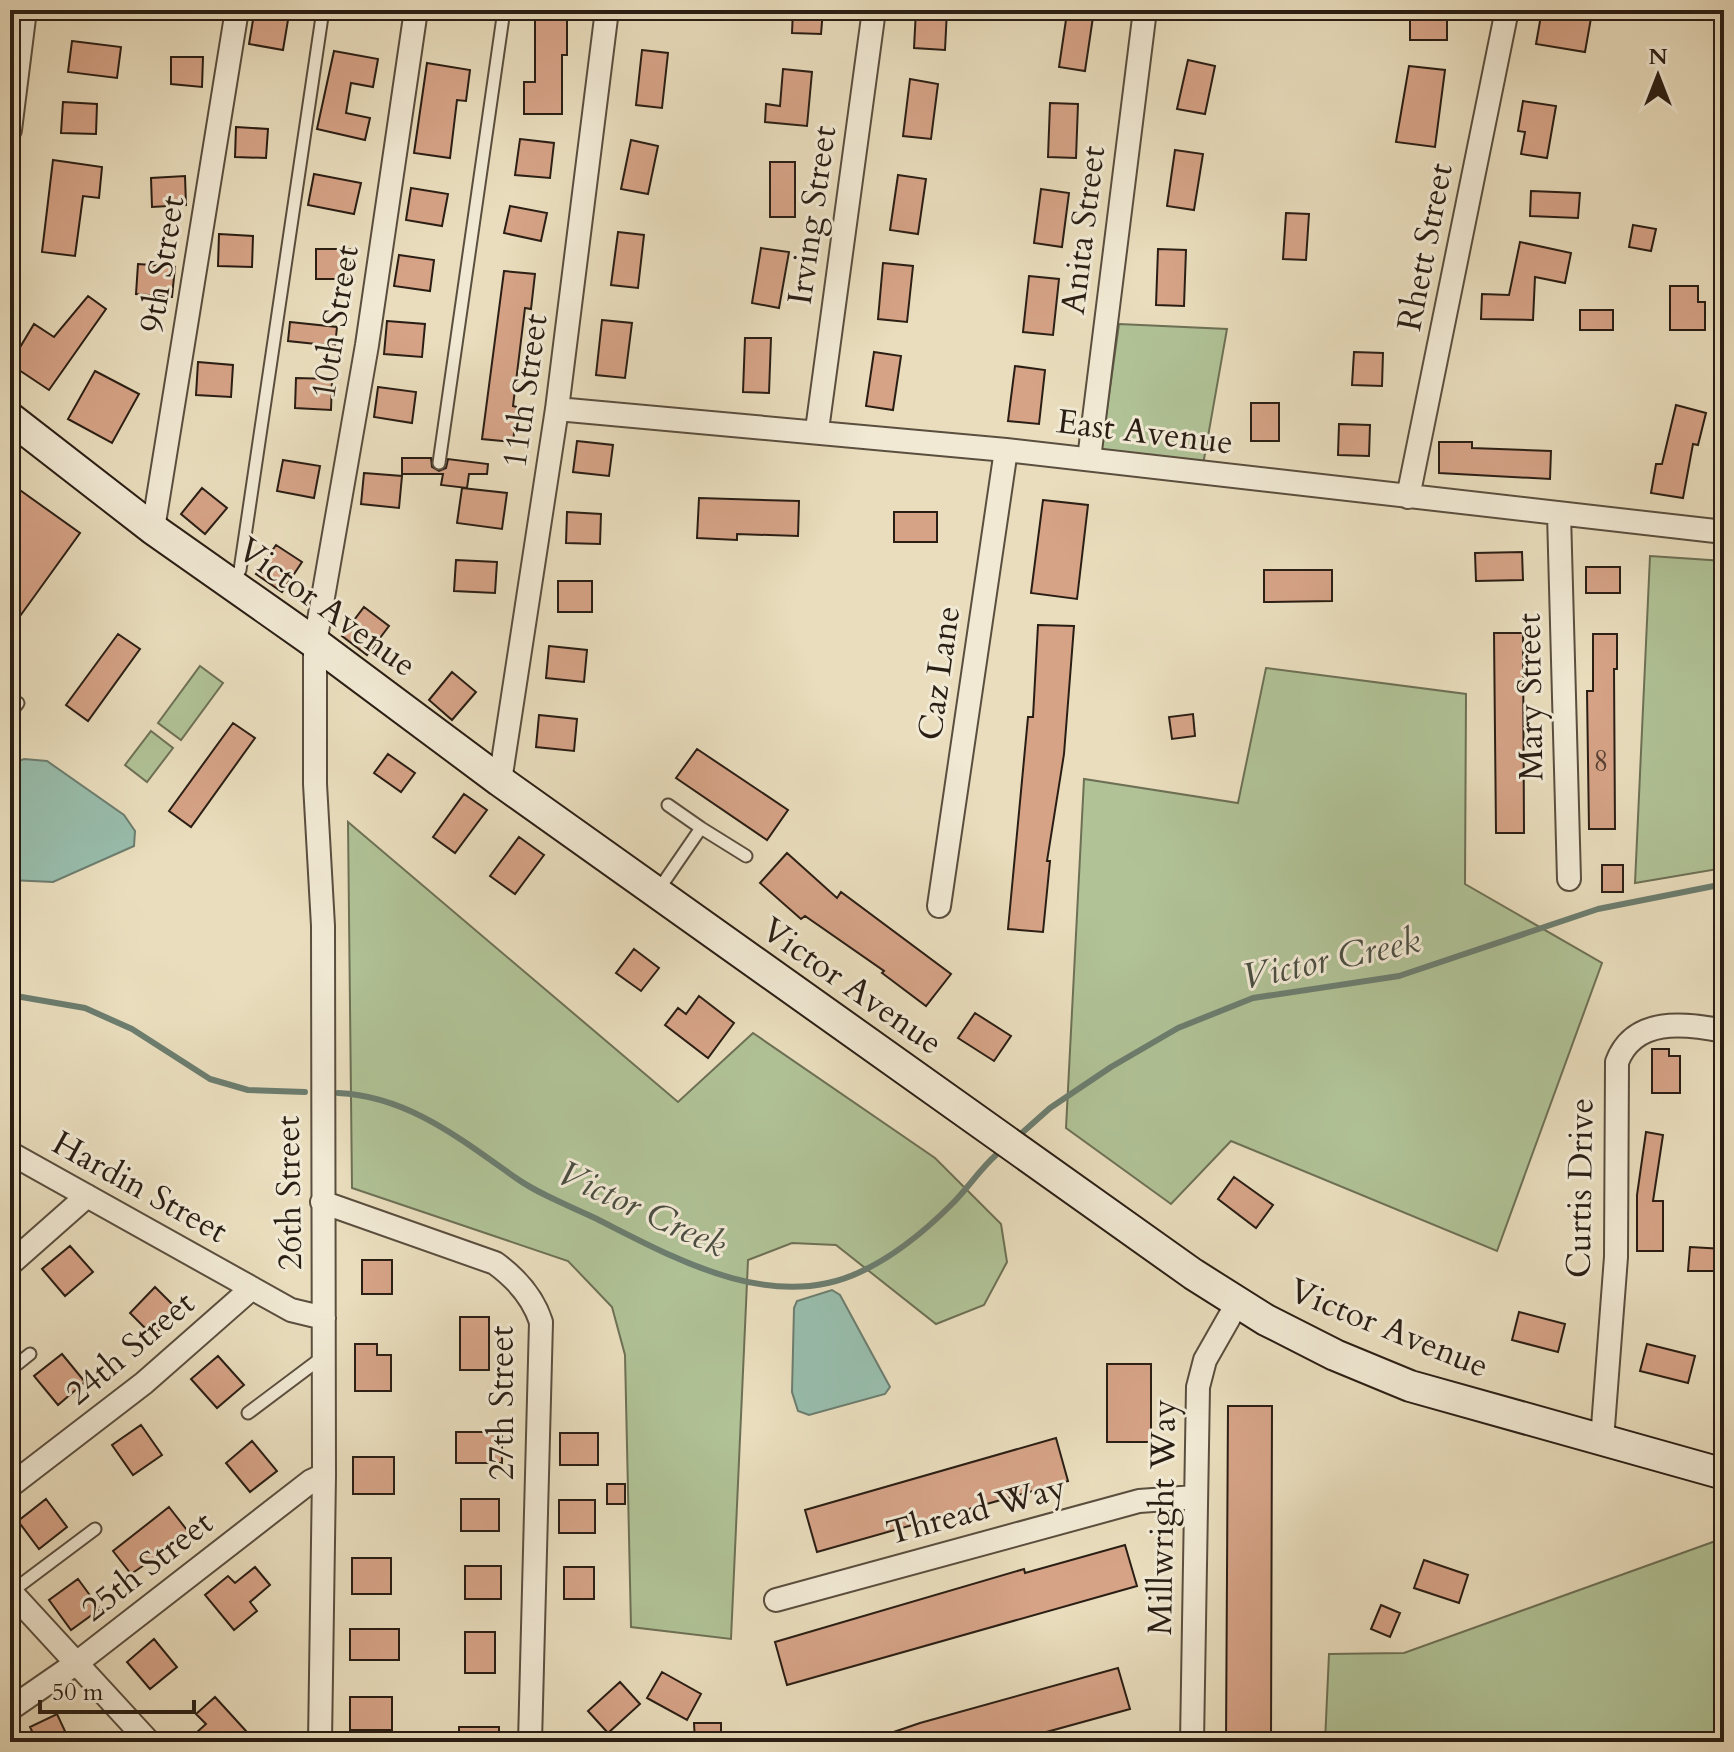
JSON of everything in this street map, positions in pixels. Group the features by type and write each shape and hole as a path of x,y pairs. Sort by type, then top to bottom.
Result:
{"street":[{"path":"10,130 25,10"},
{"name":"9th Street","path":"153,529 237,10"},
{"name":"10th Street","path":"315,643 367,345 416,10"},
{"name":"11th Street","path":"500,781 557,409 607,10"},
{"name":"Irving Street","path":"817,430 874,10"},
{"name":"Anita Street","path":"1089,459 1145,10"},
{"name":"Rhett Street","path":"1408,497 1507,10"},
{"name":"East Avenue","path":"557,409 817,430 1559,514 1723,529"},
{"name":"Victor Avenue","path":"10,418 153,529 315,643 500,781 1193,1274 1238,1302 1335,1355 1410,1386 1724,1474"},
{"name":"Caz Lane","path":"939,906 1006,450"},
{"name":"Mary Street","path":"1559,514 1569,879"},
{"name":"26th Street","path":"315,643 315,784 323,926 324,1475 320,1742"},
{"name":"Curtis Drive","path":"1602,1440 1616,1257 1617,1062 1628,1040 1649,1028 1689,1026 1724,1031"},
{"name":"Hardin Street","path":"10,1153 291,1310 324,1318"},
{"path":"10,1264 87,1196"},
{"name":"27th Street","path":"322,1202 495,1263 528,1294 539,1314 530,1742"},
{"name":"24th Street","path":"10,1486 144,1383 252,1288"},
{"name":"Millwright Way","path":"1192,1742 1198,1387 1205,1360 1238,1302"},
{"name":"25th Street","path":"10,1709 78,1662 311,1481 324,1475"},
{"name":"Thread Way","path":"776,1600 1139,1501 1195,1497"},
{"path":"10,1591 78,1662 138,1739"},
{"path":"1174,1742 1192,1742"}],"lane":[{"path":"231,584 240,570 323,10"},
{"path":"439,463 504,10"},
{"path":"10,713 18,703"},
{"path":"668,805 746,856"},
{"path":"657,892 701,828"},
{"path":"10,1370 30,1354"},
{"path":"248,1413 324,1356"},
{"path":"10,1591 95,1529"}],"shaded area":[{"path":"1119,324 1227,329 1203,465 1101,452"},
{"path":"1650,556 1724,561 1724,868 1635,883"},
{"path":"200,666 223,683 181,740 158,723"},
{"path":"1266,668 1466,694 1465,884 1602,963 1497,1251 1231,1141 1171,1204 1066,1128 1084,779 1238,803"},
{"path":"151,731 173,748 147,782 125,765"},
{"path":"24,759 47,761 124,815 135,831 134,846 53,882 10,880 10,764"},
{"path":"348,822 678,1102 753,1033 935,1158 1001,1224 1007,1262 984,1305 936,1324 836,1245 792,1243 748,1260 731,1639 631,1627 625,1355 612,1307 568,1261 352,1188"},
{"path":"832,1290 840,1295 890,1387 885,1394 809,1415 798,1411 792,1392 794,1308 797,1301"},
{"path":"1724,1538 1724,1742 1325,1742 1329,1654 1404,1653"}],"building":[{"path":"793,10 823,10 821,34 792,33"},
{"path":"916,10 947,10 945,50 914,48"},
{"path":"1542,10 1591,18 1585,52 1536,44"},
{"path":"1067,13 1093,17 1085,71 1059,67"},
{"path":"254,14 288,20 283,50 249,44"},
{"path":"1410,17 1447,17 1447,40 1410,40"},
{"path":"535,20 567,20 567,55 562,55 562,114 524,114 524,82 535,82"},
{"path":"72,41 121,47 117,78 68,72"},
{"path":"642,50 668,53 662,108 636,105"},
{"path":"334,51 378,59 373,87 351,83 346,113 370,118 365,140 317,129"},
{"path":"171,57 203,57 202,87 171,84"},
{"path":"1188,60 1215,66 1205,114 1177,109"},
{"path":"427,63 470,70 466,101 457,100 450,158 414,153"},
{"path":"1409,66 1445,70 1435,147 1396,142"},
{"path":"783,69 812,72 807,126 765,122 766,104 780,106"},
{"path":"910,79 938,84 931,139 903,136"},
{"path":"1523,101 1556,106 1547,158 1521,154 1525,132 1518,131"},
{"path":"63,102 97,104 96,134 61,133"},
{"path":"1050,103 1078,104 1076,158 1048,157"},
{"path":"236,127 268,129 266,158 235,157"},
{"path":"520,139 554,143 550,178 515,175"},
{"path":"631,140 658,146 648,194 621,189"},
{"path":"1175,150 1203,154 1194,210 1167,206"},
{"path":"53,160 102,167 99,198 83,196 75,256 42,252"},
{"path":"770,162 795,162 795,217 770,217"},
{"path":"314,174 361,183 354,214 308,205"},
{"path":"898,175 926,179 918,234 890,230"},
{"path":"185,176 186,205 152,207 151,178"},
{"path":"411,188 448,194 442,226 406,220"},
{"path":"1041,189 1069,193 1062,247 1034,243"},
{"path":"1531,191 1580,193 1578,218 1530,216"},
{"path":"510,206 547,213 541,241 504,233"},
{"path":"1286,213 1309,214 1306,260 1283,259"},
{"path":"1633,225 1656,229 1651,251 1629,247"},
{"path":"618,232 644,235 638,288 611,285"},
{"path":"219,234 253,236 252,267 218,266"},
{"path":"1520,242 1571,253 1565,283 1535,277 1533,320 1481,319 1482,294 1509,295"},
{"path":"761,248 789,252 779,308 752,303"},
{"path":"316,249 350,249 350,279 316,279"},
{"path":"1158,249 1186,250 1184,306 1156,305"},
{"path":"399,255 434,260 430,291 394,286"},
{"path":"883,263 913,266 907,322 878,319"},
{"path":"138,264 175,267 172,297 136,294"},
{"path":"504,271 535,274 531,309 525,308 513,406 517,407 513,442 482,439"},
{"path":"1029,276 1059,279 1053,335 1023,332"},
{"path":"1670,286 1698,286 1698,302 1705,302 1705,330 1670,330"},
{"path":"88,296 106,309 49,390 10,364 34,324 54,337"},
{"path":"1580,310 1613,310 1613,330 1580,330"},
{"path":"602,320 632,323 625,378 596,375"},
{"path":"387,321 425,324 422,357 384,354"},
{"path":"290,322 337,327 335,346 288,341"},
{"path":"745,338 771,338 769,393 743,392"},
{"path":"874,352 901,356 893,410 866,406"},
{"path":"1354,352 1383,353 1382,386 1352,385"},
{"path":"198,362 233,365 231,397 196,395"},
{"path":"1015,366 1045,370 1039,424 1008,421"},
{"path":"95,371 139,394 112,443 68,419"},
{"path":"296,378 332,379 331,410 295,408"},
{"path":"378,387 416,392 412,423 374,417"},
{"path":"1251,403 1279,403 1279,441 1251,441"},
{"path":"1676,405 1706,413 1698,445 1693,444 1683,498 1651,493 1656,464 1662,464"},
{"path":"1339,424 1370,425 1369,456 1338,455"},
{"path":"577,441 613,445 609,476 573,472"},
{"path":"1439,442 1472,442 1472,448 1551,451 1550,479 1439,473"},
{"path":"402,458 431,458 432,467 439,471 446,468 448,459 488,464 487,474 469,474 467,488 441,485 443,474 402,474"},
{"path":"283,460 320,466 314,498 277,491"},
{"path":"364,473 402,476 399,508 361,504"},
{"path":"10,483 80,533 10,630"},
{"path":"202,488 227,508 205,534 181,514"},
{"path":"462,488 507,493 502,529 457,523"},
{"path":"699,498 799,501 798,536 737,534 737,540 697,538"},
{"path":"1043,500 1088,505 1077,599 1031,593"},
{"path":"567,512 601,514 600,544 566,543"},
{"path":"894,512 937,512 937,542 894,542"},
{"path":"276,545 302,562 282,592 256,574"},
{"path":"1522,552 1523,580 1476,581 1475,553"},
{"path":"456,560 497,562 495,593 454,591"},
{"path":"1586,567 1620,567 1620,593 1586,593"},
{"path":"1264,570 1332,570 1332,601 1264,602"},
{"path":"558,581 592,581 592,612 558,612"},
{"path":"364,607 389,626 367,655 342,636"},
{"path":"1038,625 1074,626 1064,754 1047,861 1050,861 1043,932 1008,929 1028,717 1033,717"},
{"path":"1494,633 1523,633 1524,833 1496,833"},
{"path":"118,634 140,649 88,721 66,705"},
{"path":"1593,634 1617,634 1617,669 1614,669 1615,829 1589,829 1587,691 1593,691"},
{"path":"549,646 587,650 584,682 546,678"},
{"path":"452,672 476,692 452,720 429,700"},
{"path":"1193,714 1195,736 1172,739 1169,717"},
{"path":"539,715 577,719 574,751 536,747"},
{"path":"233,723 255,738 191,827 169,811"},
{"path":"697,749 788,810 767,840 676,778"},
{"path":"388,754 415,773 401,792 374,773"},
{"path":"464,794 487,810 455,853 433,837"},
{"path":"519,837 544,855 515,894 490,876"},
{"path":"787,853 837,898 841,892 951,974 926,1006 882,973 884,971 805,916 801,919 760,883"},
{"path":"1602,865 1623,865 1623,892 1602,892"},
{"path":"634,949 659,968 641,991 616,973"},
{"path":"699,996 734,1023 708,1058 665,1025 678,1008 686,1014"},
{"path":"975,1013 1011,1036 994,1061 958,1038"},
{"path":"1652,1049 1669,1049 1669,1056 1680,1056 1680,1093 1652,1093"},
{"path":"1646,1132 1663,1135 1653,1201 1663,1201 1663,1251 1637,1251 1637,1195"},
{"path":"1234,1177 1273,1205 1256,1228 1218,1199"},
{"path":"70,1246 93,1272 65,1296 42,1269"},
{"path":"1690,1247 1724,1249 1724,1271 1688,1271"},
{"path":"362,1260 392,1260 392,1294 362,1294"},
{"path":"155,1287 179,1311 153,1336 130,1313"},
{"path":"1519,1312 1565,1324 1558,1352 1512,1340"},
{"path":"460,1317 489,1317 489,1370 460,1370"},
{"path":"355,1344 377,1344 377,1355 391,1355 391,1391 355,1391"},
{"path":"1647,1344 1695,1356 1688,1383 1640,1371"},
{"path":"62,1354 85,1382 58,1405 34,1376"},
{"path":"218,1356 244,1385 217,1408 191,1379"},
{"path":"1107,1364 1151,1364 1151,1442 1107,1442"},
{"path":"1228,1406 1272,1406 1271,1742 1226,1742"},
{"path":"141,1425 162,1455 133,1475 112,1445"},
{"path":"456,1432 502,1432 502,1463 456,1463"},
{"path":"560,1433 598,1433 598,1465 560,1465"},
{"path":"1056,1438 1068,1481 817,1552 805,1510"},
{"path":"252,1441 277,1471 250,1492 226,1463"},
{"path":"353,1457 394,1457 394,1494 353,1494"},
{"path":"607,1484 625,1484 625,1504 607,1504"},
{"path":"46,1499 67,1527 39,1549 18,1521"},
{"path":"461,1499 499,1499 499,1531 461,1531"},
{"path":"559,1500 595,1500 595,1533 559,1533"},
{"path":"169,1507 190,1534 131,1574 113,1551"},
{"path":"1125,1545 1137,1586 787,1685 775,1642 1024,1569 1025,1573"},
{"path":"352,1558 391,1558 391,1594 352,1594"},
{"path":"1424,1560 1468,1575 1459,1603 1414,1588"},
{"path":"465,1566 501,1566 501,1599 465,1599"},
{"path":"255,1567 270,1585 250,1602 257,1611 234,1630 205,1595 228,1576 235,1583"},
{"path":"564,1567 594,1567 594,1599 564,1599"},
{"path":"78,1579 100,1609 71,1630 49,1600"},
{"path":"1381,1605 1400,1613 1390,1637 1371,1629"},
{"path":"350,1629 399,1629 399,1660 350,1660"},
{"path":"465,1632 495,1632 495,1673 465,1673"},
{"path":"154,1639 177,1667 150,1689 127,1662"},
{"path":"1118,1668 1130,1709 1010,1742 880,1742 879,1737 920,1723"},
{"path":"662,1672 701,1694 687,1720 647,1698"},
{"path":"620,1682 640,1704 608,1733 588,1711"},
{"path":"215,1697 246,1731 233,1742 186,1742 206,1724 196,1714"},
{"path":"350,1697 392,1697 392,1730 350,1730"},
{"path":"57,1714 70,1742 37,1742 30,1727"},
{"path":"694,1723 721,1723 721,1742 695,1742"},
{"path":"459,1727 499,1727 499,1742 459,1742"}],"waterway":[{"name":"Victor Creek","path":"1023,1132 1050,1108 1111,1067 1178,1028 1253,998 1399,976 1598,909 1724,884"},
{"name":"Victor Creek","path":"10,995 85,1008 132,1029 210,1079 248,1090 305,1092"},
{"name":"Victor Creek","path":"338,1093 364,1096 411,1111 454,1135 545,1195 691,1264 758,1284 793,1287 827,1283 872,1266 897,1251 931,1223 997,1154"}]}
